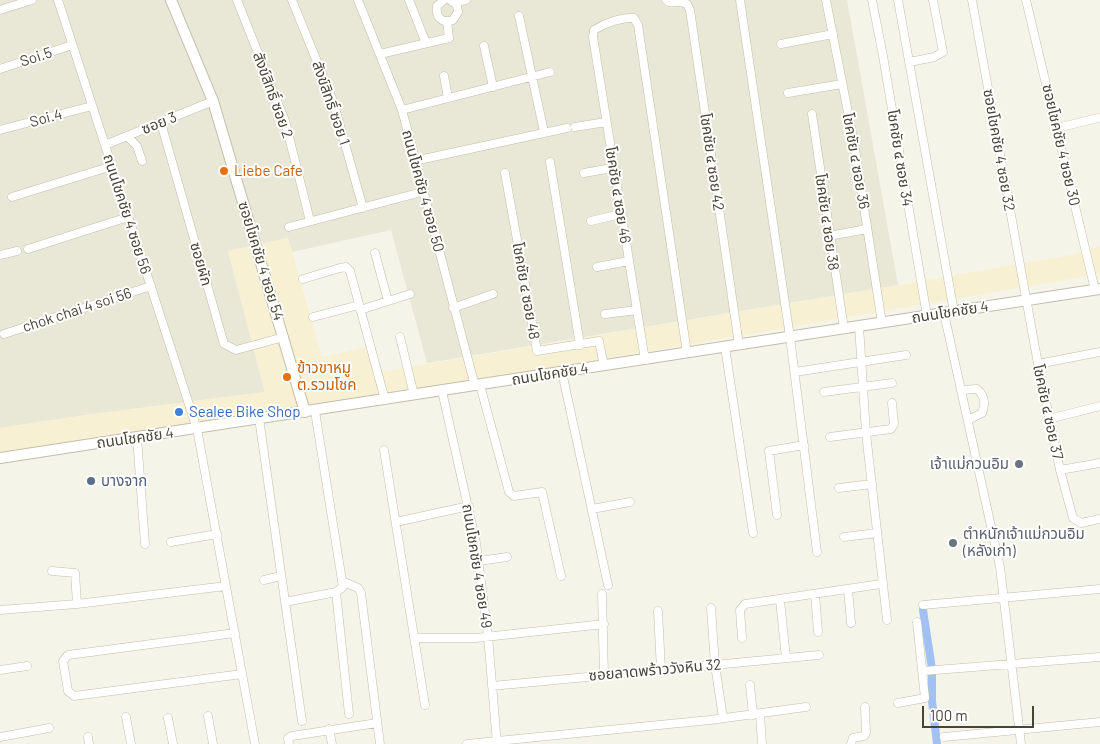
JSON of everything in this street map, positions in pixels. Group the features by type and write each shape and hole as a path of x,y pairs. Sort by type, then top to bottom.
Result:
{"street":[{"path":"0,10 32,0"},
{"name":"ถนนโชคชัย 4 ซอย 56","path":"58,0 197,429 255,744"},
{"name":"ซอยโชคชัย 4 ซอย 54","path":"171,0 213,101 284,337 310,411"},
{"name":"สังข์สิทธิ์ ซอย 2","path":"237,0 285,121 310,221"},
{"name":"สังข์สิทธิ์ ซอย 1","path":"292,0 333,101 363,208"},
{"name":"ถนนโชคชัย 4 ซอย 50","path":"358,0 402,110 453,308 509,492 514,496 542,492 561,576"},
{"path":"409,0 426,43"},
{"path":"444,0 437,6 436,13 440,19 447,22 453,20 457,15 458,8 453,1"},
{"path":"453,1 466,0"},
{"name":"โชคชัย ๔ ซอย 42","path":"666,0 670,3 683,2 687,4 690,10 739,345"},
{"path":"740,0 795,372 818,552"},
{"name":"โชคชัย ๔ ซอย 36","path":"826,0 882,323"},
{"name":"โชคชัย ๔ ซอย 34","path":"872,0 927,316"},
{"path":"898,0 910,62 961,390 1005,597 1021,744"},
{"path":"910,62 943,52 933,0"},
{"name":"ซอยโชคชัย 4 ซอย 32","path":"972,0 1026,301"},
{"name":"ซอยโชคชัย 4 ซอย 30","path":"1026,0 1098,289"},
{"path":"520,16 534,76 544,132"},
{"name":"โชคชัย ๔ ซอย 46","path":"645,360 612,168 593,37 594,30 627,17 634,18 638,25 687,353"},
{"path":"380,54 449,38 447,22"},
{"path":"782,44 832,34"},
{"name":"Soi.5","path":"0,69 72,46"},
{"path":"484,46 493,87"},
{"path":"402,110 550,72"},
{"path":"444,76 448,98"},
{"path":"788,93 842,84"},
{"name":"ซอย 3","path":"105,145 213,101"},
{"name":"Soi.4","path":"0,130 92,106"},
{"name":"โชคชัย ๔ ซอย 38","path":"812,114 844,329"},
{"path":"1057,128 1098,118"},
{"path":"414,161 544,132 606,122"},
{"name":"ซอยผัก","path":"161,123 224,344 236,350 284,337"},
{"path":"127,136 137,146 142,160"},
{"path":"550,162 580,345"},
{"path":"12,197 112,166"},
{"path":"584,173 612,168"},
{"name":"โชคชัย ๔ ซอย 48","path":"504,173 536,349 539,352 601,343 604,366"},
{"path":"289,226 422,192"},
{"path":"592,220 620,214"},
{"path":"28,249 128,217"},
{"path":"829,236 867,229"},
{"path":"0,255 17,251"},
{"path":"375,253 388,302"},
{"path":"597,267 628,262"},
{"path":"303,279 346,268 350,271 385,400"},
{"name":"chok chai 4 soi 56","path":"4,334 151,286"},
{"name":"ถนนโชคชัย 4","path":"0,458 478,386 1098,289"},
{"path":"313,318 388,302 410,294"},
{"path":"453,308 492,294"},
{"name":"โชคชัย ๔ ซอย 37","path":"1026,301 1060,470 1073,518 1076,522 1100,519"},
{"path":"605,314 637,310"},
{"path":"858,326 866,433 881,584 887,620"},
{"path":"400,337 414,395"},
{"path":"725,347 752,533"},
{"path":"1038,364 1100,352"},
{"path":"795,372 906,355"},
{"path":"562,372 608,585"},
{"path":"824,392 892,383"},
{"path":"961,390 977,389 982,393 985,401 982,413 968,420"},
{"name":"ถนนโชคชัย 4 ซอย 49","path":"442,391 469,506 479,561 488,636 497,742"},
{"path":"830,437 891,429 893,427 892,404"},
{"path":"1049,419 1100,406"},
{"path":"285,602 336,592 343,588 344,582 310,411"},
{"path":"258,418 302,721"},
{"path":"136,438 145,544"},
{"path":"777,515 769,451 804,445"},
{"path":"384,450 426,705"},
{"path":"1060,470 1100,463"},
{"path":"839,488 872,484"},
{"path":"592,509 630,502"},
{"path":"396,522 469,506"},
{"path":"844,537 877,533"},
{"path":"171,542 217,534"},
{"path":"479,561 507,557"},
{"path":"52,572 75,573 77,604"},
{"path":"264,580 281,576"},
{"path":"344,582 358,588 361,593 380,744"},
{"path":"742,638 742,606 881,584"},
{"path":"0,610 77,604 226,586"},
{"path":"848,589 851,623"},
{"path":"923,605 1100,590"},
{"path":"336,592 348,714"},
{"path":"602,594 604,675"},
{"path":"814,594 818,632"},
{"path":"780,600 786,658"},
{"path":"712,608 715,665 723,718"},
{"path":"658,612 661,670"},
{"path":"898,703 925,698 929,670 917,622"},
{"path":"416,638 488,636 604,624"},
{"path":"235,633 68,655 63,661 68,691 74,696 242,674"},
{"name":"ซอยลาดพร้าววังหิน 32","path":"492,686 819,655"},
{"path":"929,670 1100,657"},
{"path":"0,670 27,666"},
{"path":"750,685 762,744"},
{"path":"851,744 853,738 864,736 866,733 865,706"},
{"path":"466,744 756,715 806,708"},
{"path":"208,716 213,744"},
{"path":"126,717 131,744"},
{"path":"168,718 173,744"},
{"path":"944,737 1100,722"},
{"path":"289,744 288,738 292,736 376,723"},
{"path":"0,737 49,728"},
{"path":"329,729 332,744"}],"shaded area":[{"path":"0,0 847,0 898,285 427,363 391,230 292,252 288,238 228,251 265,392 0,428"},
{"path":"288,238 322,357 366,347 374,373 1076,254 1100,246 1100,274 540,370 0,454 0,428 265,392 228,251"}],"waterway":[{"path":"923,610 932,669 932,701 937,744"}],"place":[{"name":"Liebe Cafe","path":"224,171"},
{"name":"ข้าวขาหมู ต.รวมโชค","path":"287,377"},
{"name":"Sealee Bike Shop","path":"179,412"},
{"name":"เจ้าแม่กวนอิม","path":"1019,464"},
{"name":"บางจาก","path":"91,481"},
{"name":"ตำหนักเจ้าแม่กวนอิม (หลังเก่า)","path":"953,543"}]}
